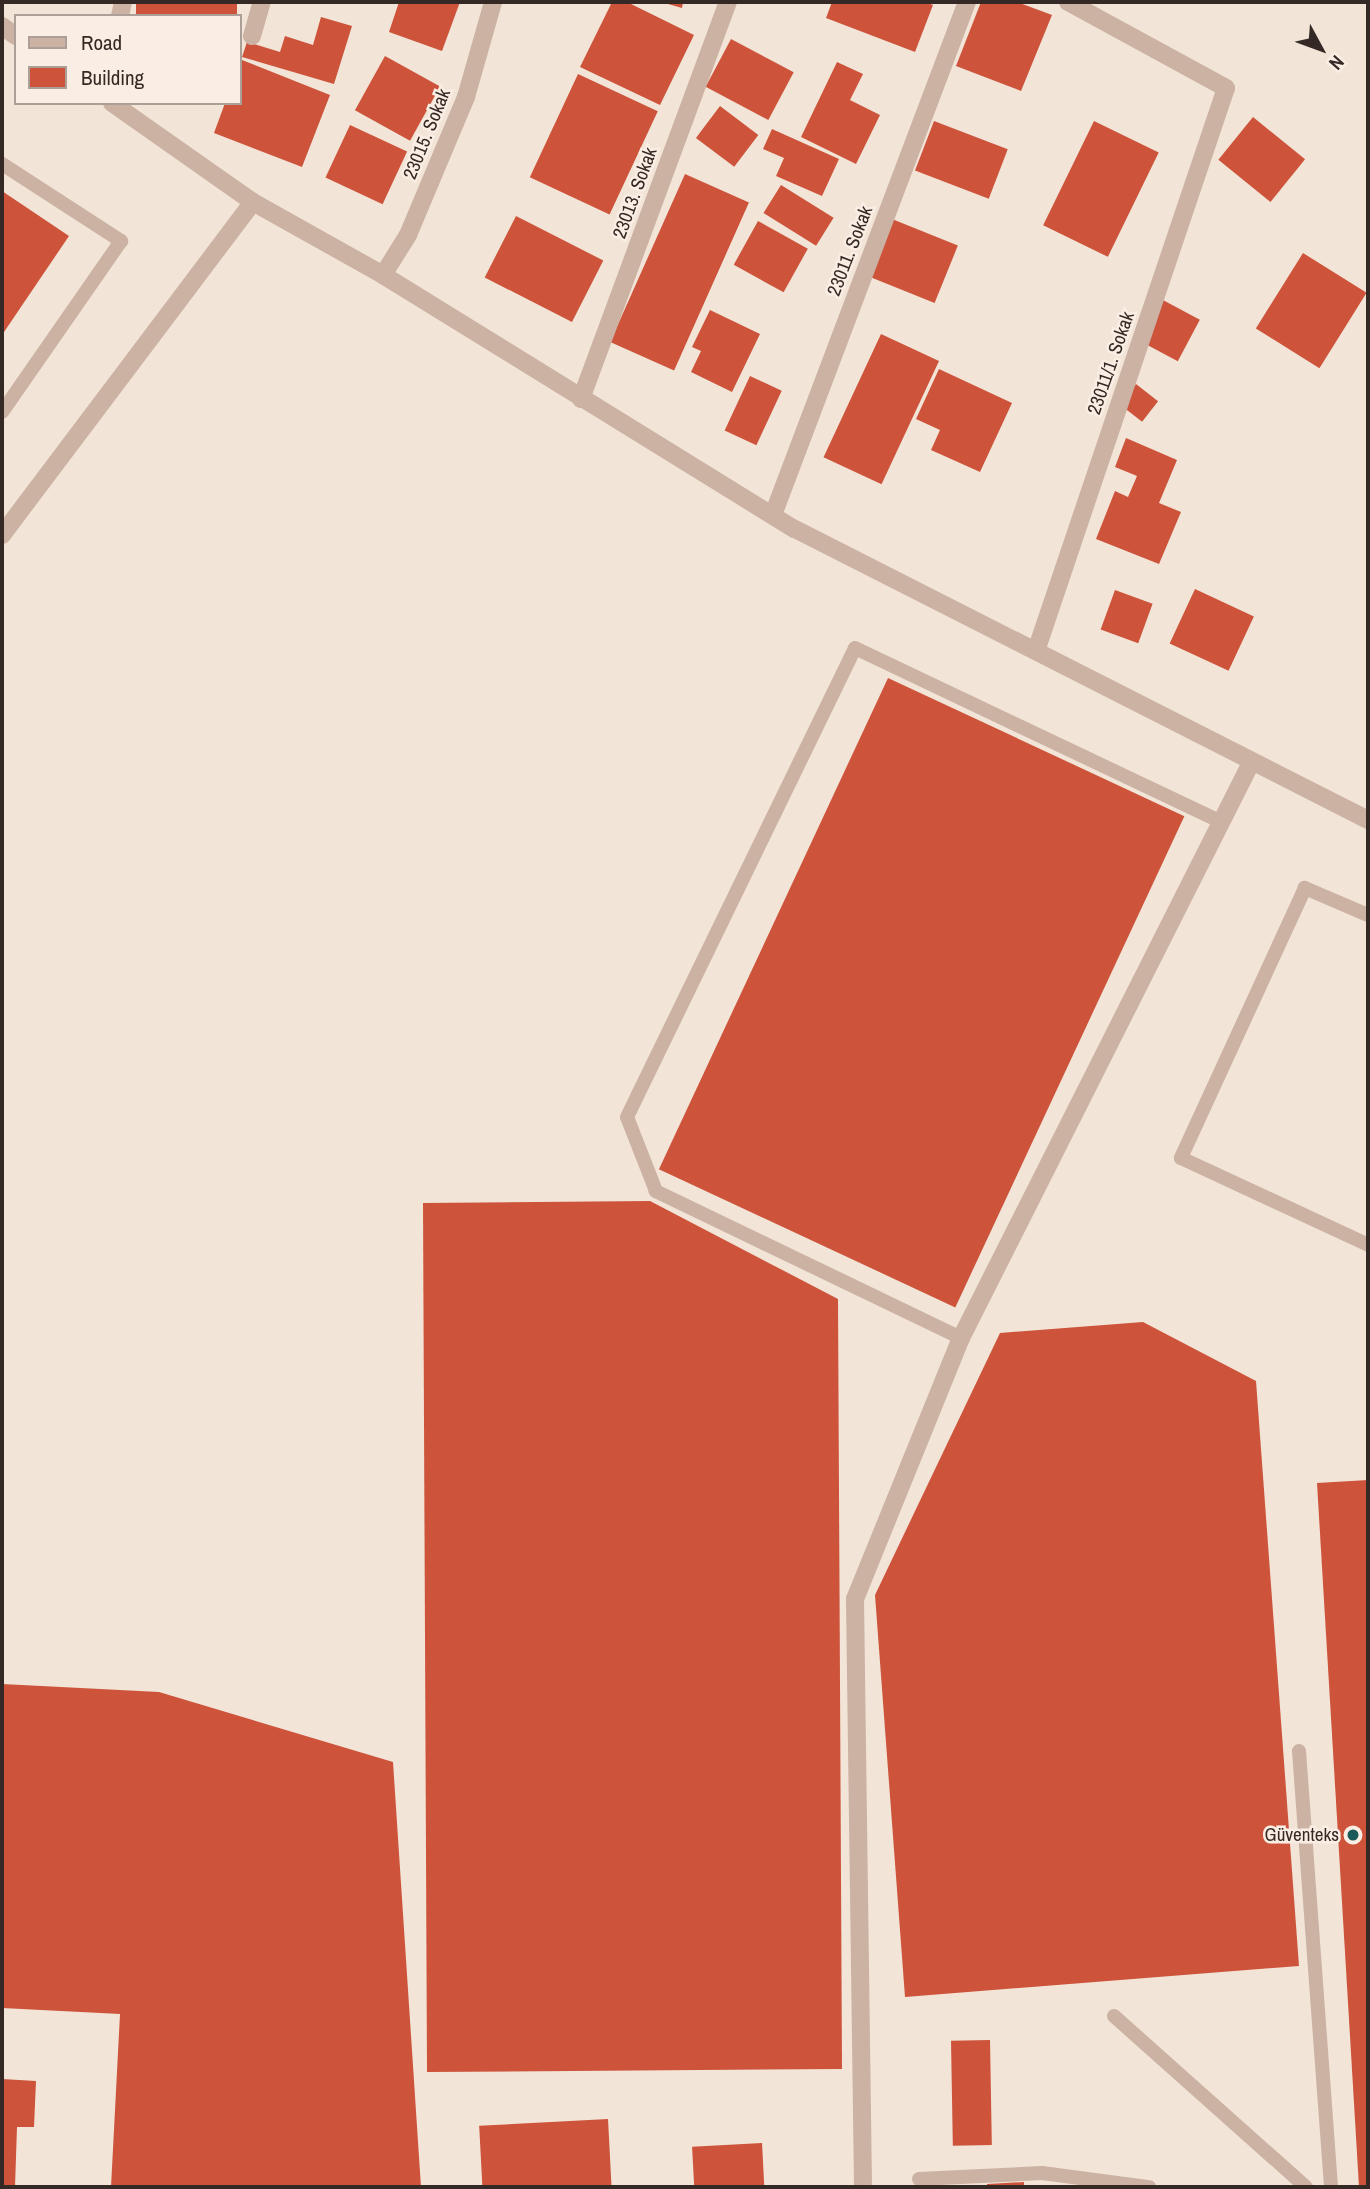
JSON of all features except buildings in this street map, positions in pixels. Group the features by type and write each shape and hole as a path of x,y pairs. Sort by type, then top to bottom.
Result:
{"street":[{"path":"252,36 262,2"},
{"name":"23015. Sokak","path":"383,275 408,235 466,97 492,2"},
{"name":"23013. Sokak","path":"582,399 728,2"},
{"name":"23011. Sokak","path":"773,515 967,2"},
{"name":"23011/1. Sokak","path":"1036,651 1226,88 1068,2"},
{"path":"115,105 253,202 383,275 773,515 1368,820"},
{"path":"2,535 253,202"},
{"path":"863,2187 855,1599 961,1338 1252,761"}],"lane":[{"path":"2,164 121,241 2,412"},
{"path":"961,1338 656,1191 626,1117 855,648 1222,822"},
{"path":"1368,915 1305,888 1181,1158 1368,1245"},
{"path":"1299,1751 1331,2187"},
{"path":"1114,2016 1306,2187"},
{"path":"919,2179 1042,2173 1149,2187"}],"place":[{"name":"Güventeks","path":"1353,1835"}]}
